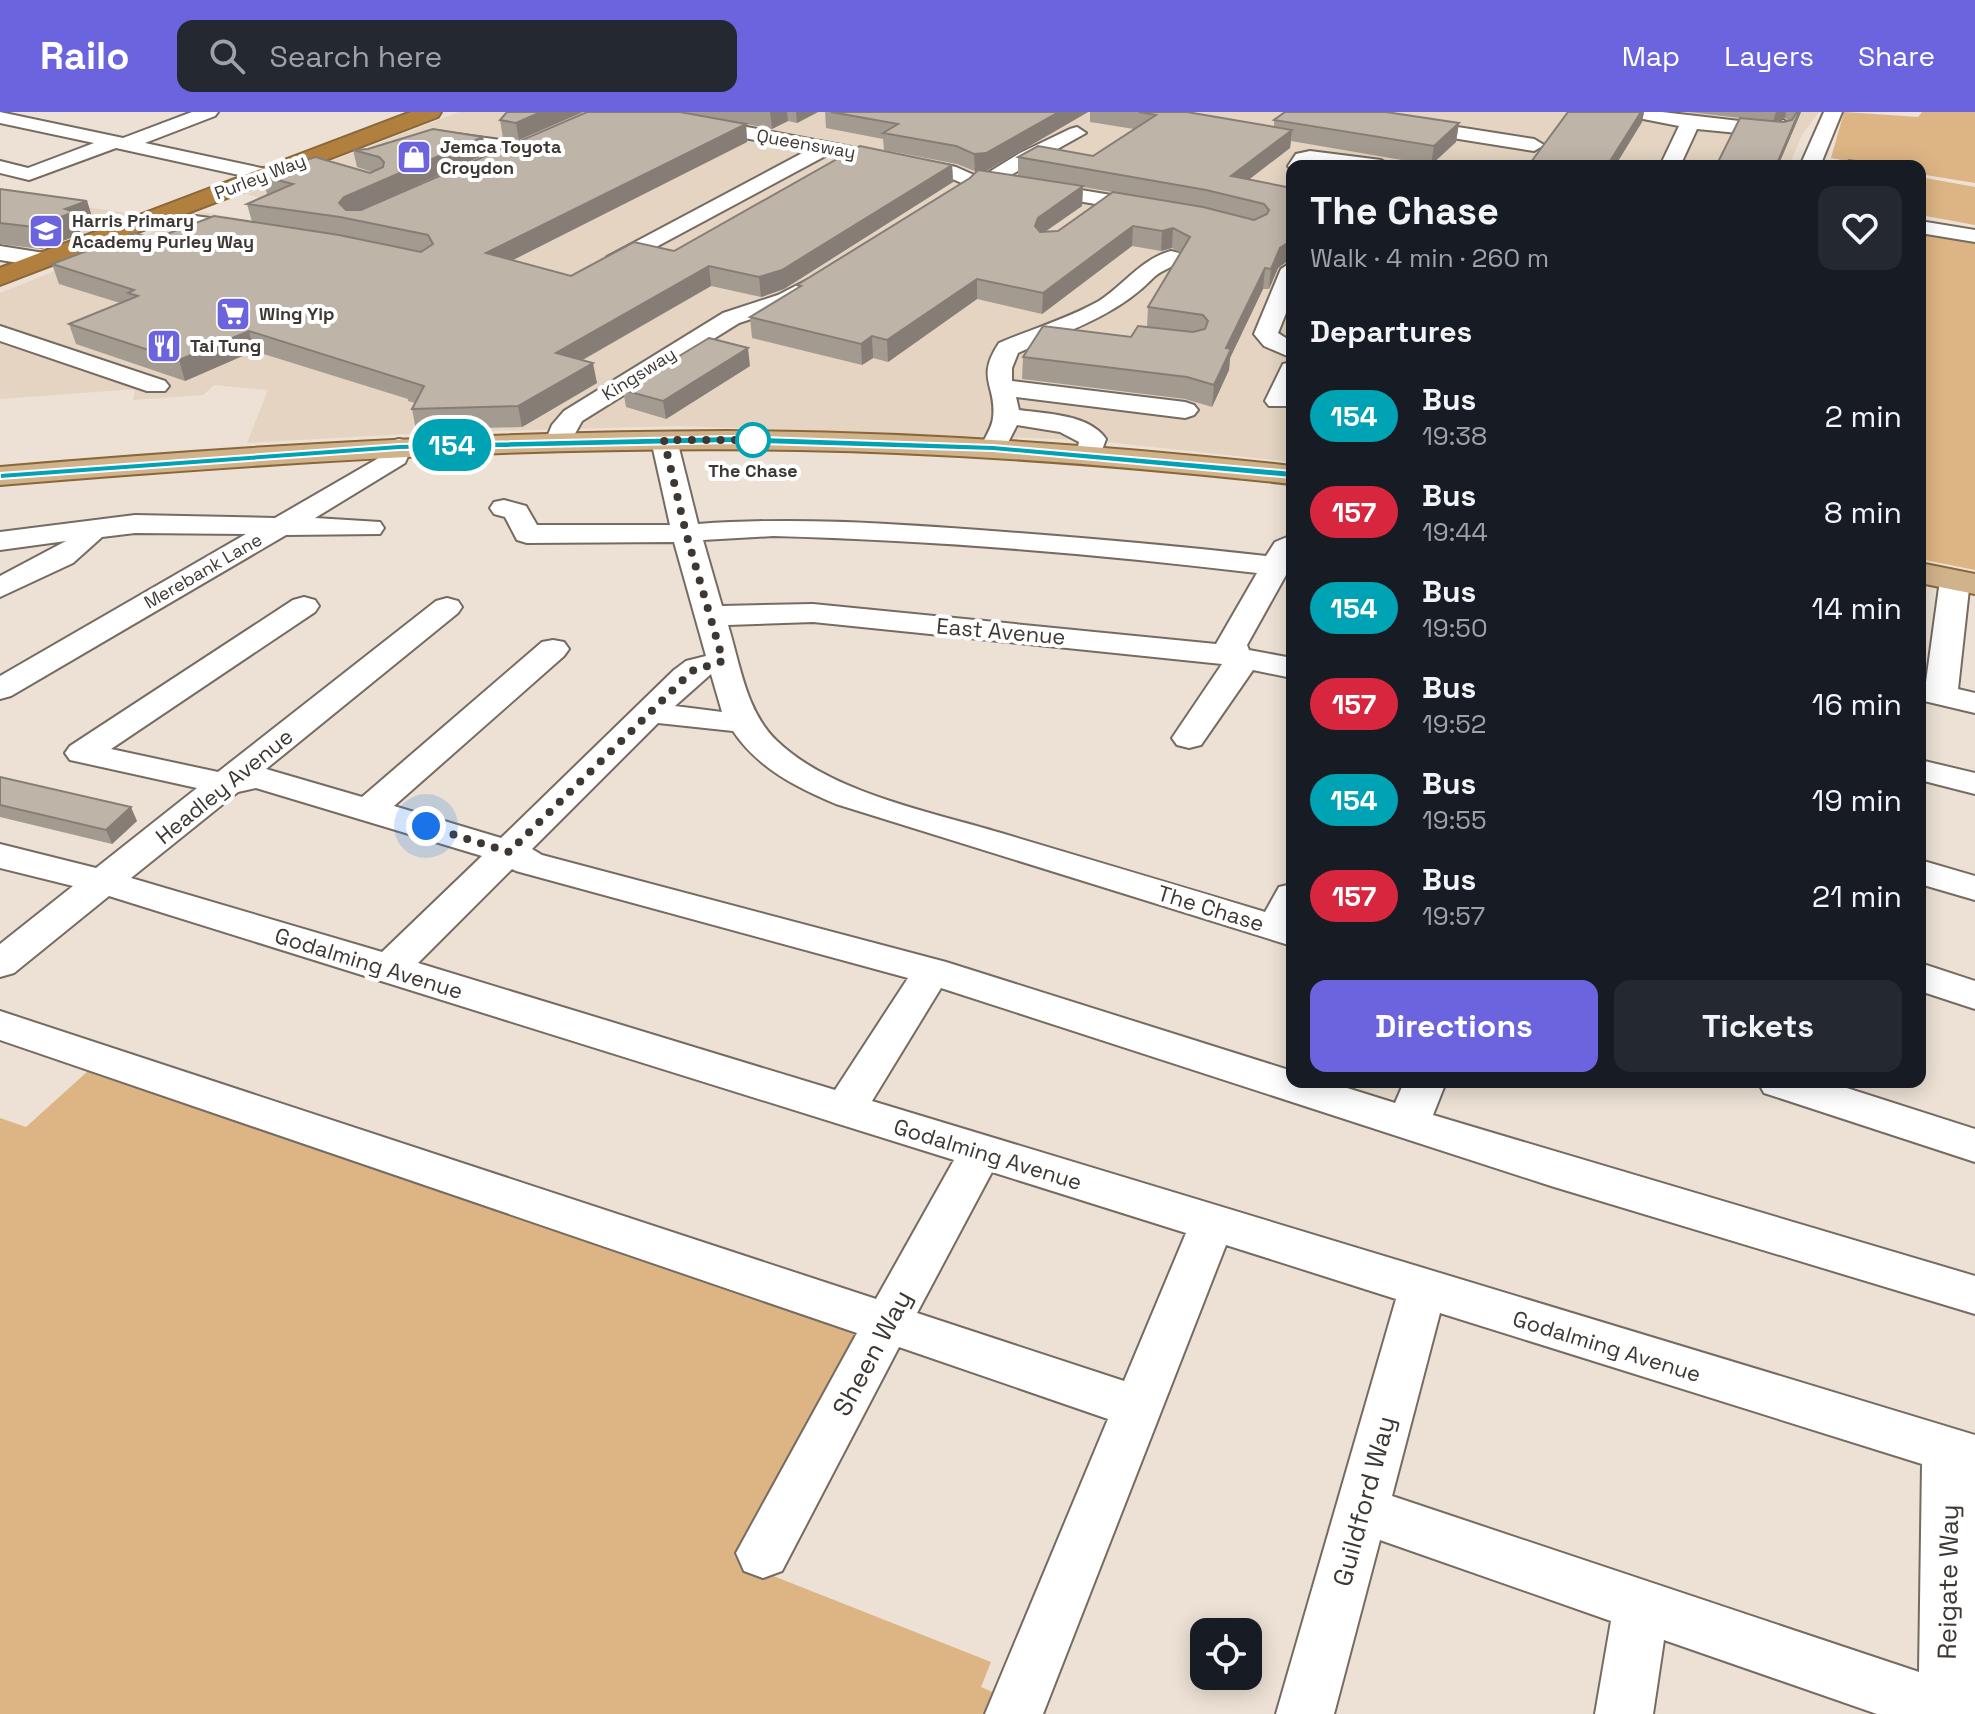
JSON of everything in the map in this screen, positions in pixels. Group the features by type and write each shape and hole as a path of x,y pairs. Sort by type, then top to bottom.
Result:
{"highway":[{"name":"Purley Way","path":"0,277 430,112"}],"main road":[{"path":"0,476 399,447 664,440 993,448 1286,474"},
{"path":"1926,574 1965,582"}],"street":[{"path":"35,124 70,112"},
{"path":"0,167 29,174 209,112"},
{"name":"Queensway","path":"639,112 981,180 1177,213"},
{"path":"1327,112 1534,145"},
{"path":"1634,112 1690,123 1779,131 1783,126"},
{"path":"1813,160 1833,112"},
{"path":"0,117 266,175"},
{"path":"1673,160 1690,123"},
{"path":"784,140 811,126"},
{"path":"950,198 1077,133"},
{"path":"420,139 453,138 488,145 528,146 481,167"},
{"path":"448,162 488,145"},
{"path":"615,262 827,148"},
{"path":"1302,160 1310,157 1334,160"},
{"path":"304,161 336,171"},
{"path":"1083,218 1107,201"},
{"path":"158,217 273,233"},
{"path":"1926,228 1975,236"},
{"path":"0,253 44,260"},
{"path":"993,448 1006,416 999,387 1000,361 1008,348 1106,306 1140,280 1143,274 1171,258"},
{"name":"Kingsway","path":"558,442 565,425 573,416 693,341 731,318 786,300 829,274"},
{"path":"1286,284 1266,334 1286,348"},
{"path":"1054,328 1100,333"},
{"path":"659,332 693,341"},
{"path":"0,333 156,386"},
{"path":"1278,401 1286,383"},
{"path":"999,387 1185,410"},
{"path":"1006,416 1076,428 1093,439 1089,455"},
{"name":"The Chase","path":"664,440 686,533 742,721 777,759 835,791 893,812 1286,919"},
{"name":"Merebank Lane","path":"0,689 387,465 396,457 399,447"},
{"path":"504,508 516,512 527,534 686,533 773,527 843,529 1156,552 1284,555 1231,645 1239,667 1189,738"},
{"path":"0,541 135,524 370,528"},
{"path":"0,588 74,550 87,540 92,530"},
{"path":"1965,582 1930,692 1975,703"},
{"path":"304,606 82,753 225,784 257,777 509,852 529,863 932,971 1286,1085"},
{"name":"Headley Avenue","path":"0,964 447,607"},
{"name":"East Avenue","path":"710,616 813,613 1234,656 1286,667"},
{"path":"370,809 553,649"},
{"path":"389,969 692,671 723,661"},
{"path":"651,712 720,722 742,721"},
{"path":"1926,772 1975,784"},
{"name":"Godalming Avenue","path":"0,856 102,882 389,969 1962,1454"},
{"path":"1926,874 1975,888"},
{"path":"844,1110 932,971"},
{"path":"1926,979 1975,995"},
{"path":"0,1025 1137,1407"},
{"path":"1296,1088 1975,1295"},
{"path":"1408,1124 1423,1088"},
{"path":"1797,1088 1975,1146"},
{"name":"Sheen Way","path":"763,1553 980,1152"},
{"path":"1014,1714 1212,1224"},
{"name":"Guildford Way","path":"1305,1714 1423,1288"},
{"name":"Reigate Way","path":"1951,1713 1962,1454"},
{"path":"1363,1510 1951,1713"},
{"path":"1624,1714 1641,1606"}],"shaded area":[{"path":"459,112 1819,112 1802,135 1792,160 1286,160 1286,461 1087,440 677,426 424,433 247,443 268,390 214,385 203,395 133,400 135,389 0,399 0,293 203,212 262,223 286,206 247,194"},
{"path":"1844,112 1918,117 1922,112 1975,112 1975,183 1926,175 1926,160 1831,158"},
{"path":"1926,178 1975,187 1975,225 1926,216"},
{"name":"Harris Primary Academy Purley Way","path":"0,195 135,214 35,253 0,248"},
{"path":"1926,231 1975,239 1975,570 1926,560"},
{"path":"98,1062 887,1324 758,1570 991,1662 981,1687 1006,1698 999,1714 0,1714 0,1118 26,1127"}],"building":[{"path":"507,112 541,112 516,123 500,120"},
{"path":"587,112 680,112 746,124 486,253 571,276 634,242 674,251 860,146 952,165 782,270 759,277 709,266 556,353 593,363 518,406 412,409 424,386 249,331 179,360 69,324 138,296 128,293 134,290 52,264 135,233 154,239 214,216 339,235 421,252 433,244 428,235 340,217 247,204 293,184 262,176 315,157 370,173 383,167 384,162 379,157 353,150 368,149 433,129 483,137 344,197 339,203 346,210 361,210"},
{"path":"831,112 1059,112 986,153 974,154 956,146 883,133 898,124"},
{"path":"1139,112 1187,112 1292,130 1231,176 1286,187 1286,244 1280,248 1271,269 1265,268 1226,348 1231,349 1214,385 1187,377 1023,357 1043,326 1131,337 1138,326 1193,332 1205,329 1208,321 1203,315 1148,307 1190,237 1173,228 1162,231 1133,226 1043,293 977,279 887,340 872,336 861,344 750,317 978,170 1083,186 1038,218 1035,226 1040,232 1058,231 1113,192 1203,207 1254,220 1267,214 1269,210 1264,204 1206,190 1018,157 1038,146 1093,156 1156,115"},
{"path":"1285,112 1386,112 1459,123 1434,146 1274,120"},
{"path":"1568,112 1641,112 1611,160 1532,160"},
{"path":"1799,112 1779,160 1719,160 1740,118 1792,120"},
{"path":"0,189 87,201 65,209 74,212 34,227 0,223"},
{"path":"709,338 748,348 663,401 623,390"},
{"path":"0,777 131,807 106,830 0,805"}],"bus line":[{"name":"154","path":"0,476 399,447 731,440 993,448 1286,474"}],"place":[{"name":"Jemca Toyota Croydon","path":"414,157"},
{"name":"Harris Primary Academy Purley Way","path":"46,231"},
{"name":"Wing Yip","path":"233,314"},
{"name":"Tai Tung","path":"164,346"},
{"name":"The Chase","path":"753,440"}],"route":[{"path":"426,826 509,852 692,671 723,661 686,533 664,440 762,440 753,440"}]}
